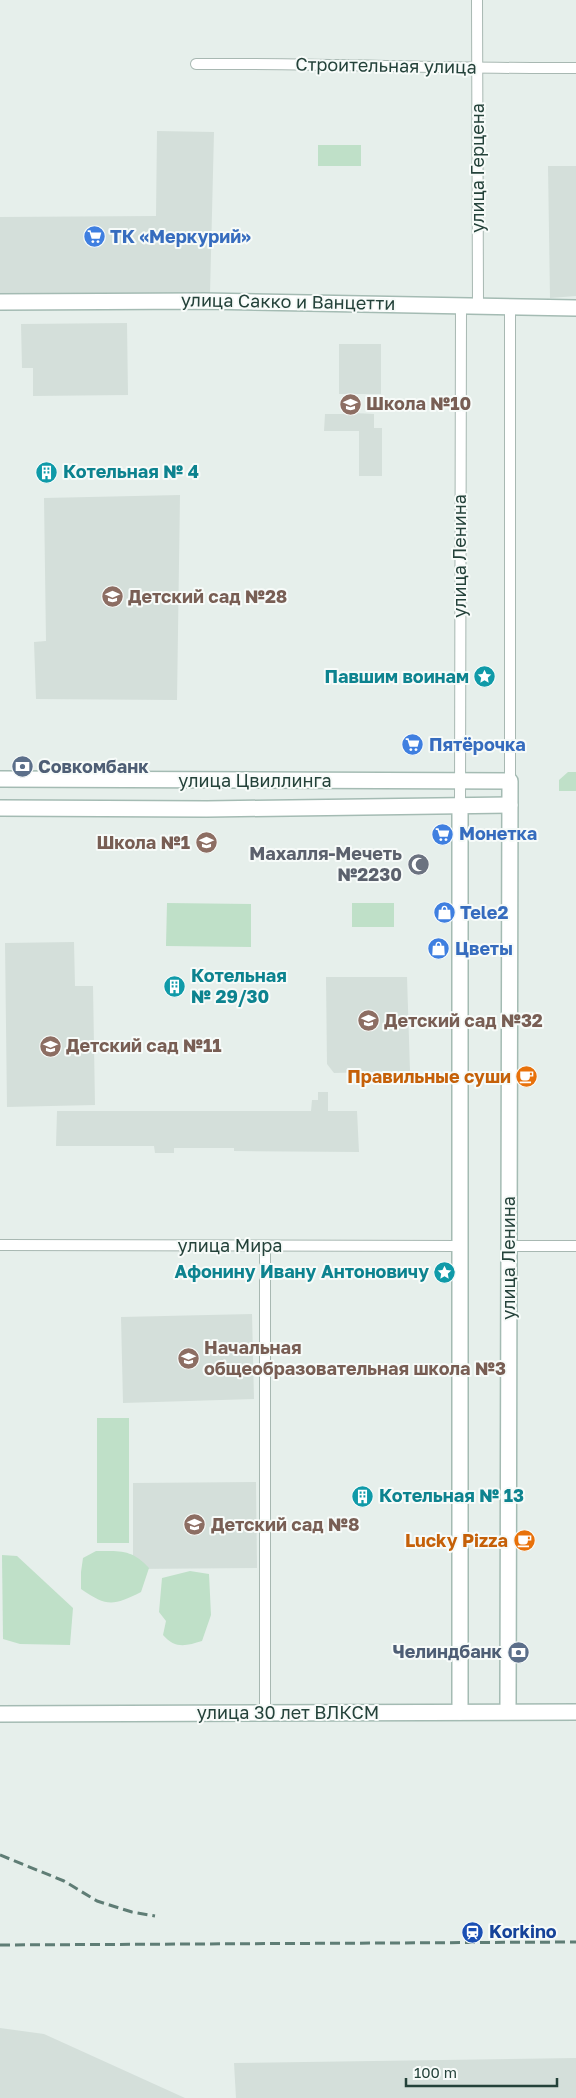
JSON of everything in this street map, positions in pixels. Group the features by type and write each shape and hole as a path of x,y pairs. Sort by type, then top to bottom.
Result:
{"street":[{"name":"улица Герцена","path":"477,0 478,305"},
{"name":"Строительная улица","path":"196,64 478,69 576,68"},
{"name":"улица Сакко и Ванцетти","path":"0,302 204,301 576,308"},
{"name":"улица Ленина","path":"460,1712 461,305"},
{"name":"улица Ленина","path":"508,1712 510,308"},
{"name":"улица Цвиллинга","path":"0,779 510,781"},
{"path":"460,806 510,805"},
{"name":"улица Цвиллинга","path":"0,808 207,809 460,806"},
{"name":"улица Мира","path":"0,1245 460,1246"},
{"path":"265,1246 265,1713"},
{"path":"509,1246 576,1246"},
{"name":"улица 30 лет ВЛКСМ","path":"0,1714 576,1712"}],"shaded area":[{"path":"157,131 214,132 210,294 0,294 0,217 156,216"},
{"path":"548,166 576,166 576,296 550,298"},
{"path":"127,323 128,395 33,396 33,368 22,368 21,324"},
{"name":"Школа №10","path":"339,344 381,344 381,394 354,394 354,413 374,414 374,428 382,428 382,476 359,476 359,431 324,431 325,414 346,414 346,394 339,394"},
{"name":"Детский сад №28","path":"180,495 177,700 36,699 34,642 46,641 44,498"},
{"name":"Детский сад №11","path":"74,942 75,986 93,986 95,1105 7,1107 5,943"},
{"name":"Детский сад №32","path":"326,977 407,977 410,1071 334,1073 327,1064"},
{"path":"318,1092 328,1092 328,1111 357,1111 359,1152 234,1151 234,1148 174,1148 174,1153 155,1153 154,1146 56,1146 57,1111 311,1111 312,1100 318,1100"},
{"name":"Начальная общеобразовательная школа №3","path":"252,1314 254,1399 123,1403 121,1317"},
{"name":"Детский сад №8","path":"256,1482 257,1568 133,1569 133,1483"},
{"path":"0,2028 44,2034 185,2098 0,2098"},
{"path":"576,2058 576,2098 236,2098 234,2063"}],"green space":[{"path":"318,145 361,145 361,166 318,166"},
{"path":"568,772 576,772 576,791 559,791 559,780"},
{"path":"167,903 251,904 251,947 166,946"},
{"path":"352,903 394,903 394,927 352,927"},
{"path":"97,1418 129,1418 129,1543 97,1543"},
{"path":"96,1551 125,1552 143,1562 149,1568 141,1592 117,1602 104,1602 81,1589 83,1558"},
{"path":"2,1555 17,1556 73,1608 70,1645 20,1644 3,1639"},
{"path":"190,1571 209,1574 211,1615 202,1641 181,1645 172,1643 163,1635 166,1621 159,1612 162,1578"}],"railway":[{"path":"0,1855 64,1881 97,1901 132,1912 155,1916"},
{"path":"0,1945 576,1942"}],"place":[{"name":"ТК «Меркурий»","path":"94,237"},
{"name":"Школа №10","path":"350,404"},
{"name":"Котельная № 4","path":"47,472"},
{"name":"Детский сад №28","path":"112,597"},
{"name":"Павшим воинам","path":"485,677"},
{"name":"Пятёрочка","path":"413,745"},
{"name":"Совкомбанк","path":"22,767"},
{"name":"Монетка","path":"443,834"},
{"name":"Школа №1","path":"206,843"},
{"name":"Махалля-Мечеть №2230","path":"418,864"},
{"name":"Tele2","path":"444,913"},
{"name":"Цветы","path":"439,949"},
{"name":"Котельная № 29/30","path":"175,986"},
{"name":"Детский сад №32","path":"368,1021"},
{"name":"Детский сад №11","path":"50,1046"},
{"name":"Правильные суши","path":"527,1077"},
{"name":"Афонину Ивану Антоновичу","path":"445,1272"},
{"name":"Начальная общеобразовательная школа №3","path":"188,1358"},
{"name":"Котельная № 13","path":"363,1496"},
{"name":"Детский сад №8","path":"195,1525"},
{"name":"Lucky Pizza","path":"524,1541"},
{"name":"Челиндбанк","path":"518,1652"},
{"name":"Korkino","path":"473,1932"}]}
